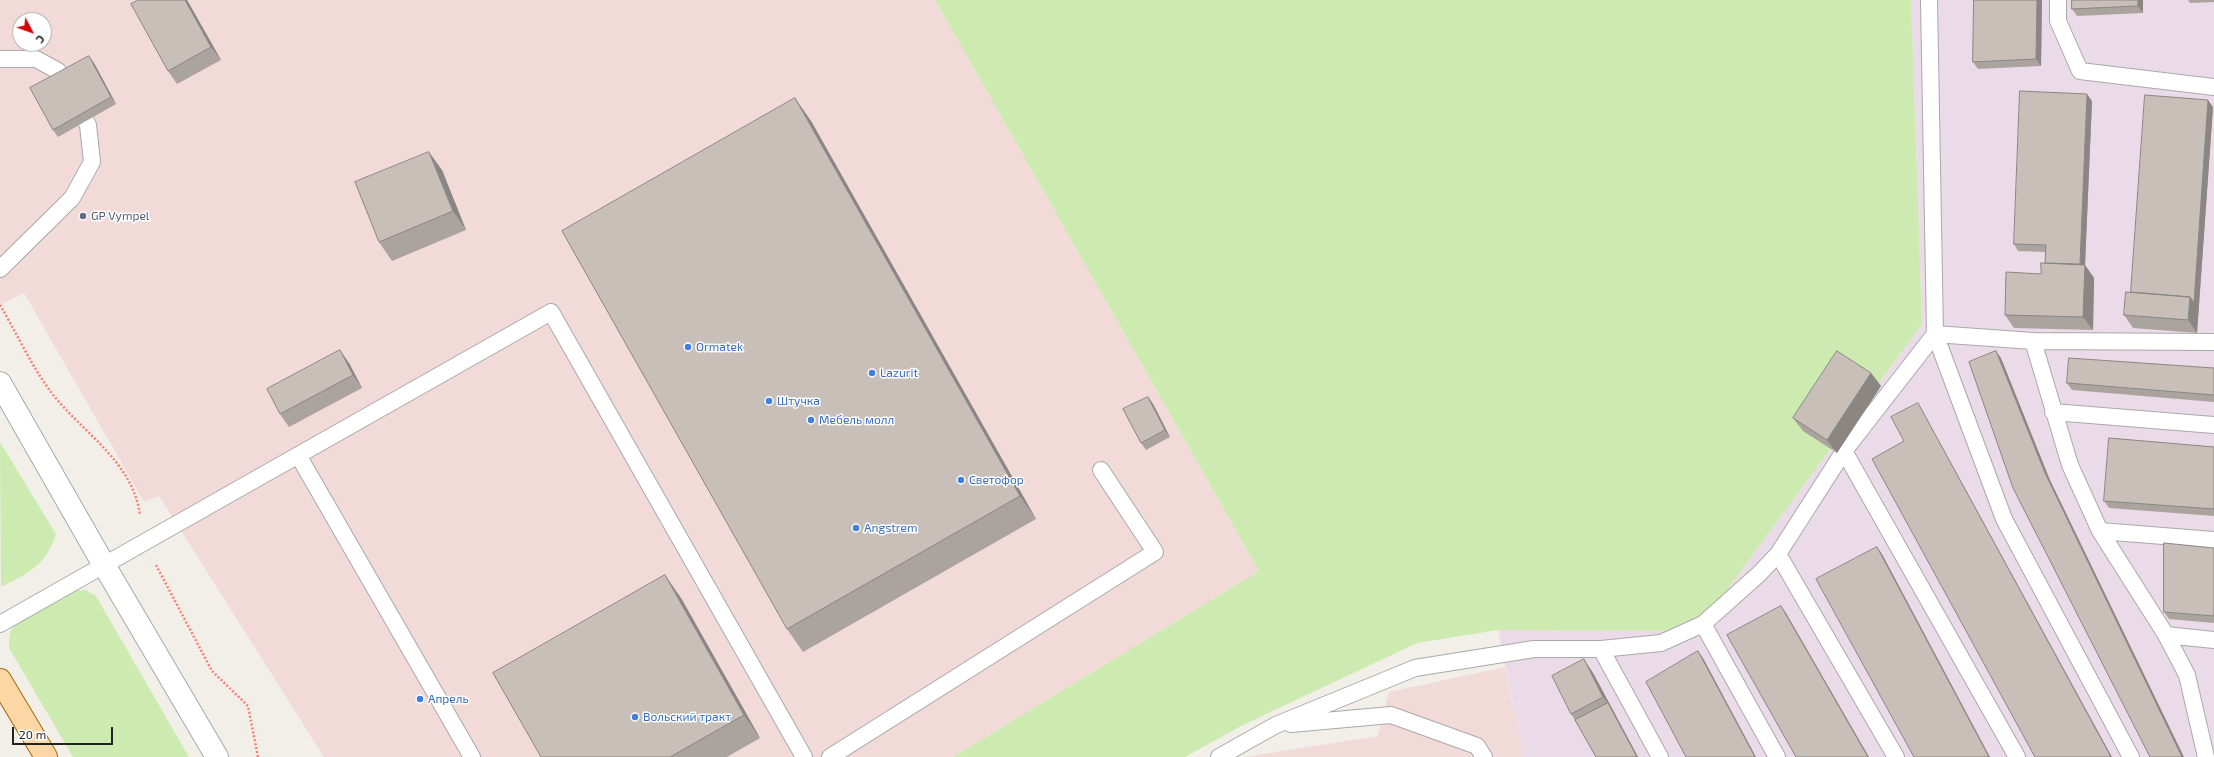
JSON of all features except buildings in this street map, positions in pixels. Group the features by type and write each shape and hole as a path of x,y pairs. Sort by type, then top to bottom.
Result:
{"main road":[{"path":"0,680 46,757"}],"street":[{"path":"0,383 104,565 217,757"}],"lane":[{"path":"1929,0 1935,334 2004,519 2131,757"},
{"path":"2058,0 2058,21 2080,70 2214,87"},
{"path":"0,59 36,59 58,71 88,125 92,162 72,198 0,269"},
{"path":"0,624 551,312 804,757"},
{"path":"1935,334 2033,341 2214,342"},
{"path":"1219,757 1276,725 1415,668 1534,649 1601,649 1661,642 1703,624 1759,574 1778,554 1844,451 1935,334"},
{"path":"2033,341 2070,466 2100,531 2166,635 2187,675 2208,740 2206,757"},
{"path":"2053,412 2214,425"},
{"path":"1844,451 2017,757"},
{"path":"298,455 472,757"},
{"path":"830,757 1155,552 1101,470"},
{"path":"2100,531 2214,540"},
{"path":"1778,554 1896,757"},
{"path":"1703,624 1777,757"},
{"path":"2166,635 2214,640"},
{"path":"1601,649 1660,757"},
{"path":"1276,725 1390,715 1477,746 1484,757"}],"shaded area":[{"path":"0,0 935,0 1259,571 953,757 324,757 159,496 144,502 24,293 0,305"},
{"path":"1911,0 2214,0 2214,757 1524,757 1498,630 1697,631 1922,324"},
{"path":"1505,667 1524,757 1244,757 1378,736 1389,692"}],"green space":[{"path":"935,0 1911,0 1922,324 1697,631 1498,630 1417,643 1241,726 1185,757 953,757 1259,571"},
{"path":"0,442 56,534 42,561 28,572 1,587"},
{"path":"86,590 96,596 189,757 73,757 9,648 10,631 23,615 70,591"}],"place":[{"name":"GP Vympel","path":"83,216"},
{"name":"Ormatek","path":"688,347"},
{"name":"Lazurit","path":"872,373"},
{"name":"Штучка","path":"769,401"},
{"name":"Мебель молл","path":"811,420"},
{"name":"Светофор","path":"961,480"},
{"name":"Angstrem","path":"856,528"},
{"name":"Апрель","path":"420,699"},
{"name":"Вольский тракт","path":"635,717"}]}
